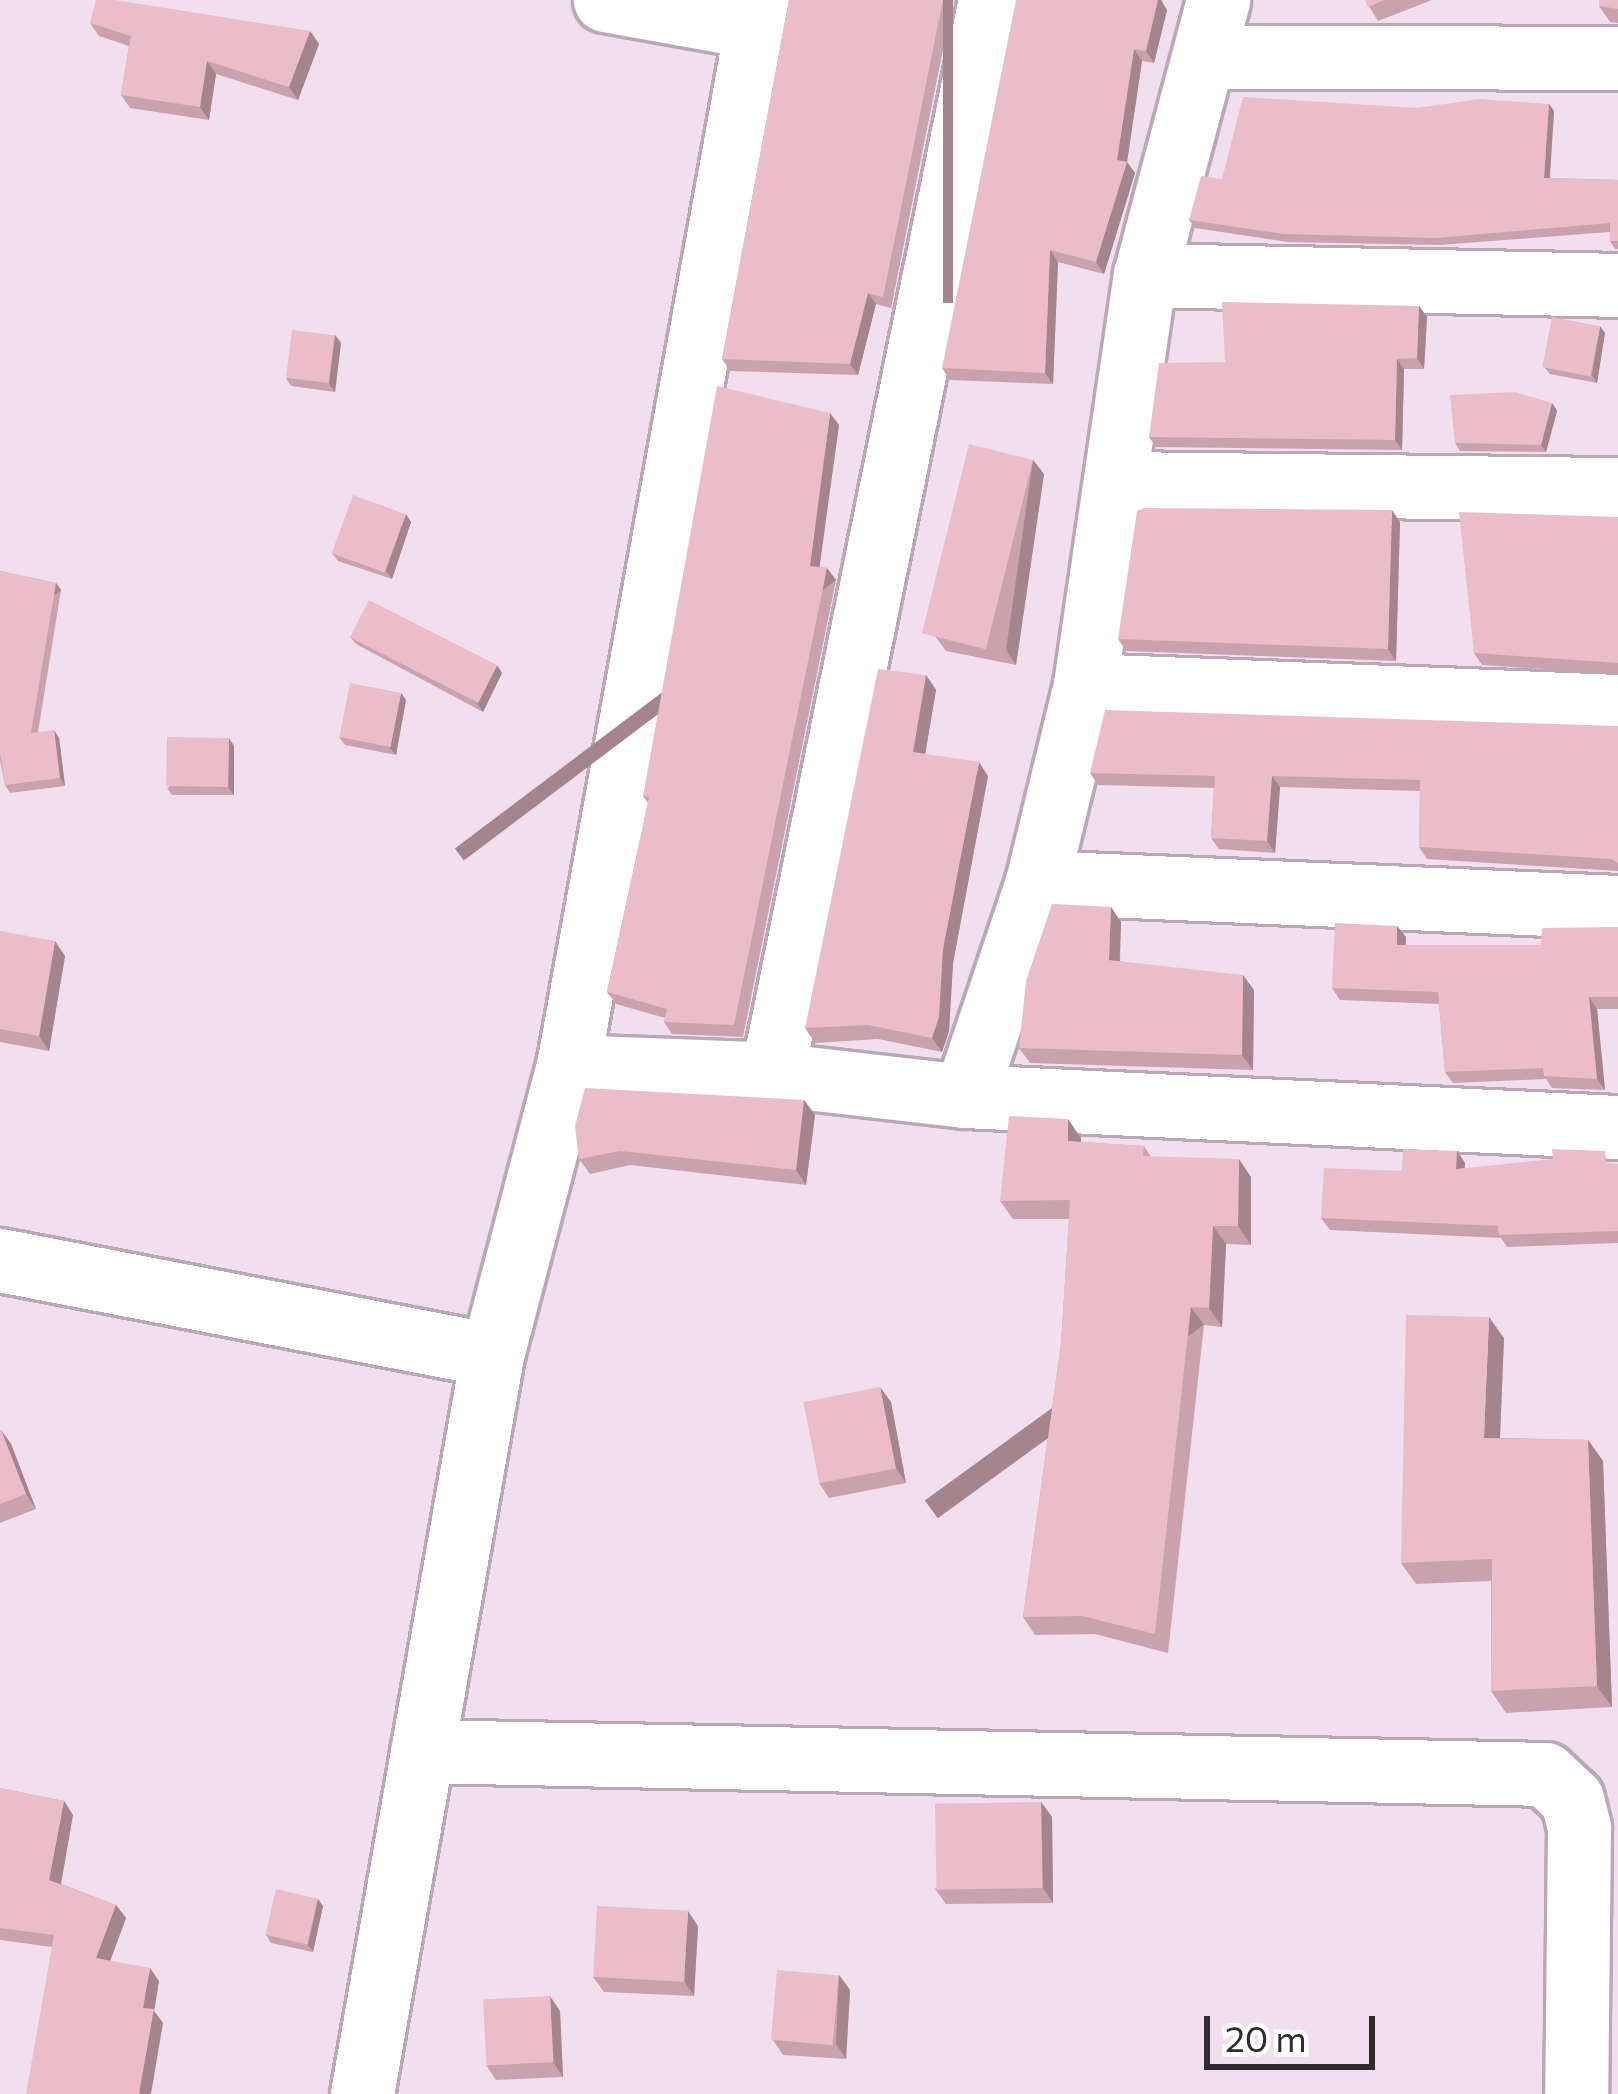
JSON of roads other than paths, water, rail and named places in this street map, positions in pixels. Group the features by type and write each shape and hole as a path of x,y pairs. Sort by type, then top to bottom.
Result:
{"street":[{"path":"362,2094 492,1355 568,1066 758,13 605,0"},
{"path":"772,1074 990,0"},
{"path":"965,1096 1036,882 1085,685 1119,483 1145,275 1212,28 1555,27 1618,58"},
{"path":"1145,275 1618,285"},
{"path":"1119,483 1618,489"},
{"path":"1085,685 1618,706"},
{"path":"1036,882 1618,907"},
{"path":"568,1066 772,1074 965,1096 1618,1127"},
{"path":"0,1260 492,1355"},
{"path":"422,1751 1545,1774 1572,1799 1579,1828 1576,2094"}]}
